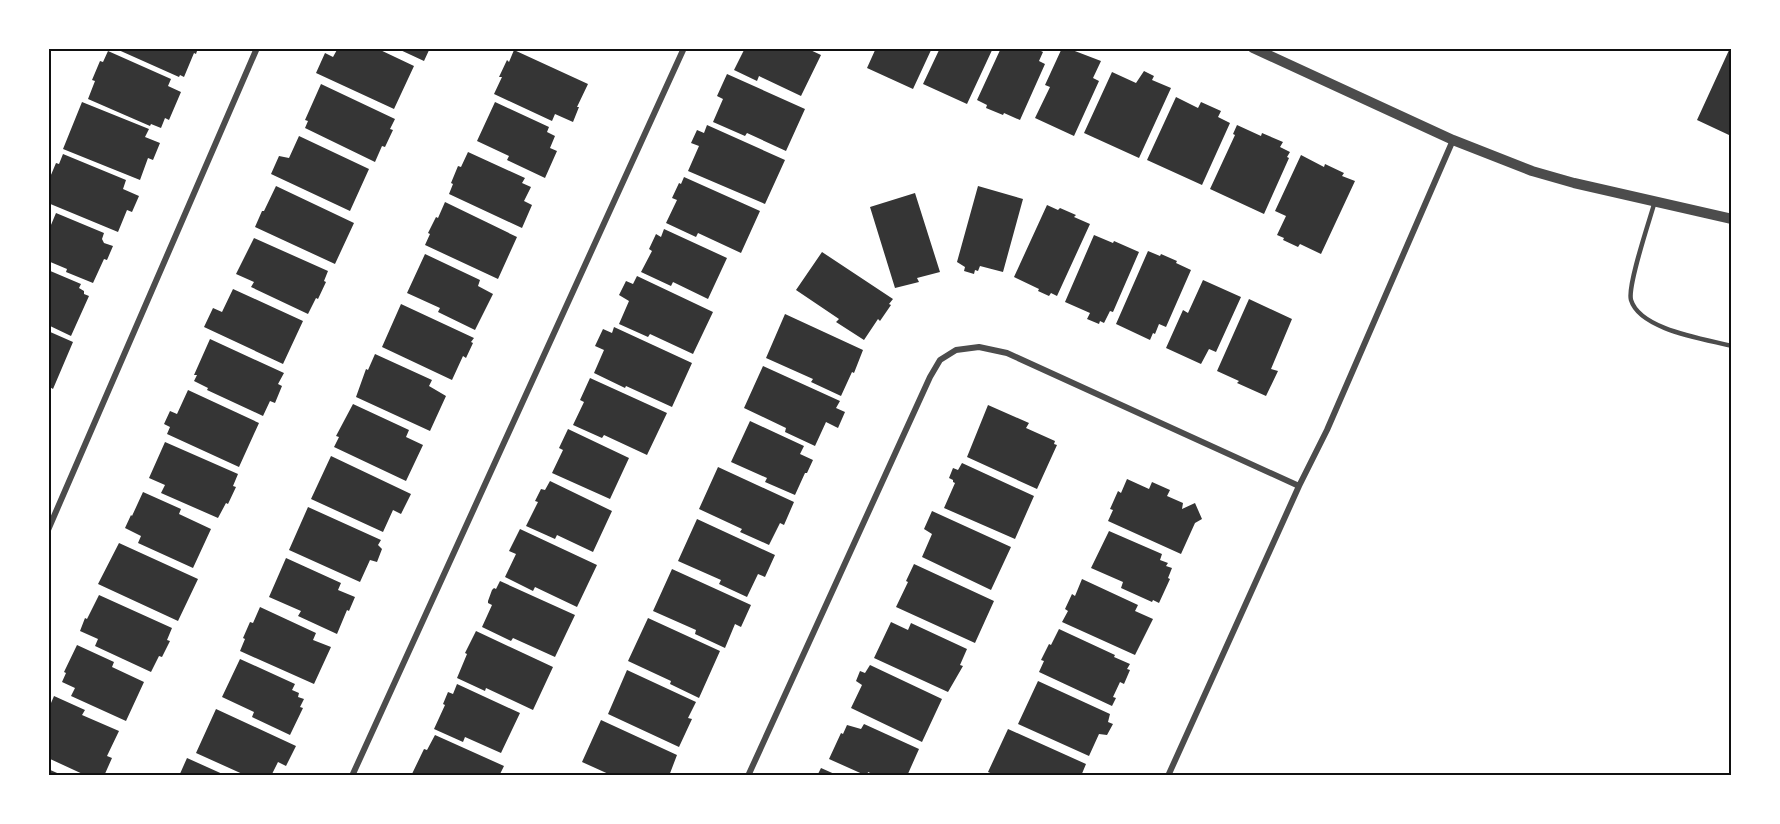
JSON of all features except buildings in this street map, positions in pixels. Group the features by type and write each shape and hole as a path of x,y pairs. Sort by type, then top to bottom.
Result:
{"street":[{"path":"48,530 257,48"},
{"path":"352,776 684,48"},
{"path":"1253,48 1453,140 1532,171 1574,183 1732,219"},
{"path":"1168,776 1299,486 1327,430 1453,140"},
{"path":"748,776 930,377 940,360 956,350 979,347 1007,353 1299,486"}],"lane":[{"path":"1655,201 1632,280 1630,299 1638,313 1662,328 1732,346"}]}
